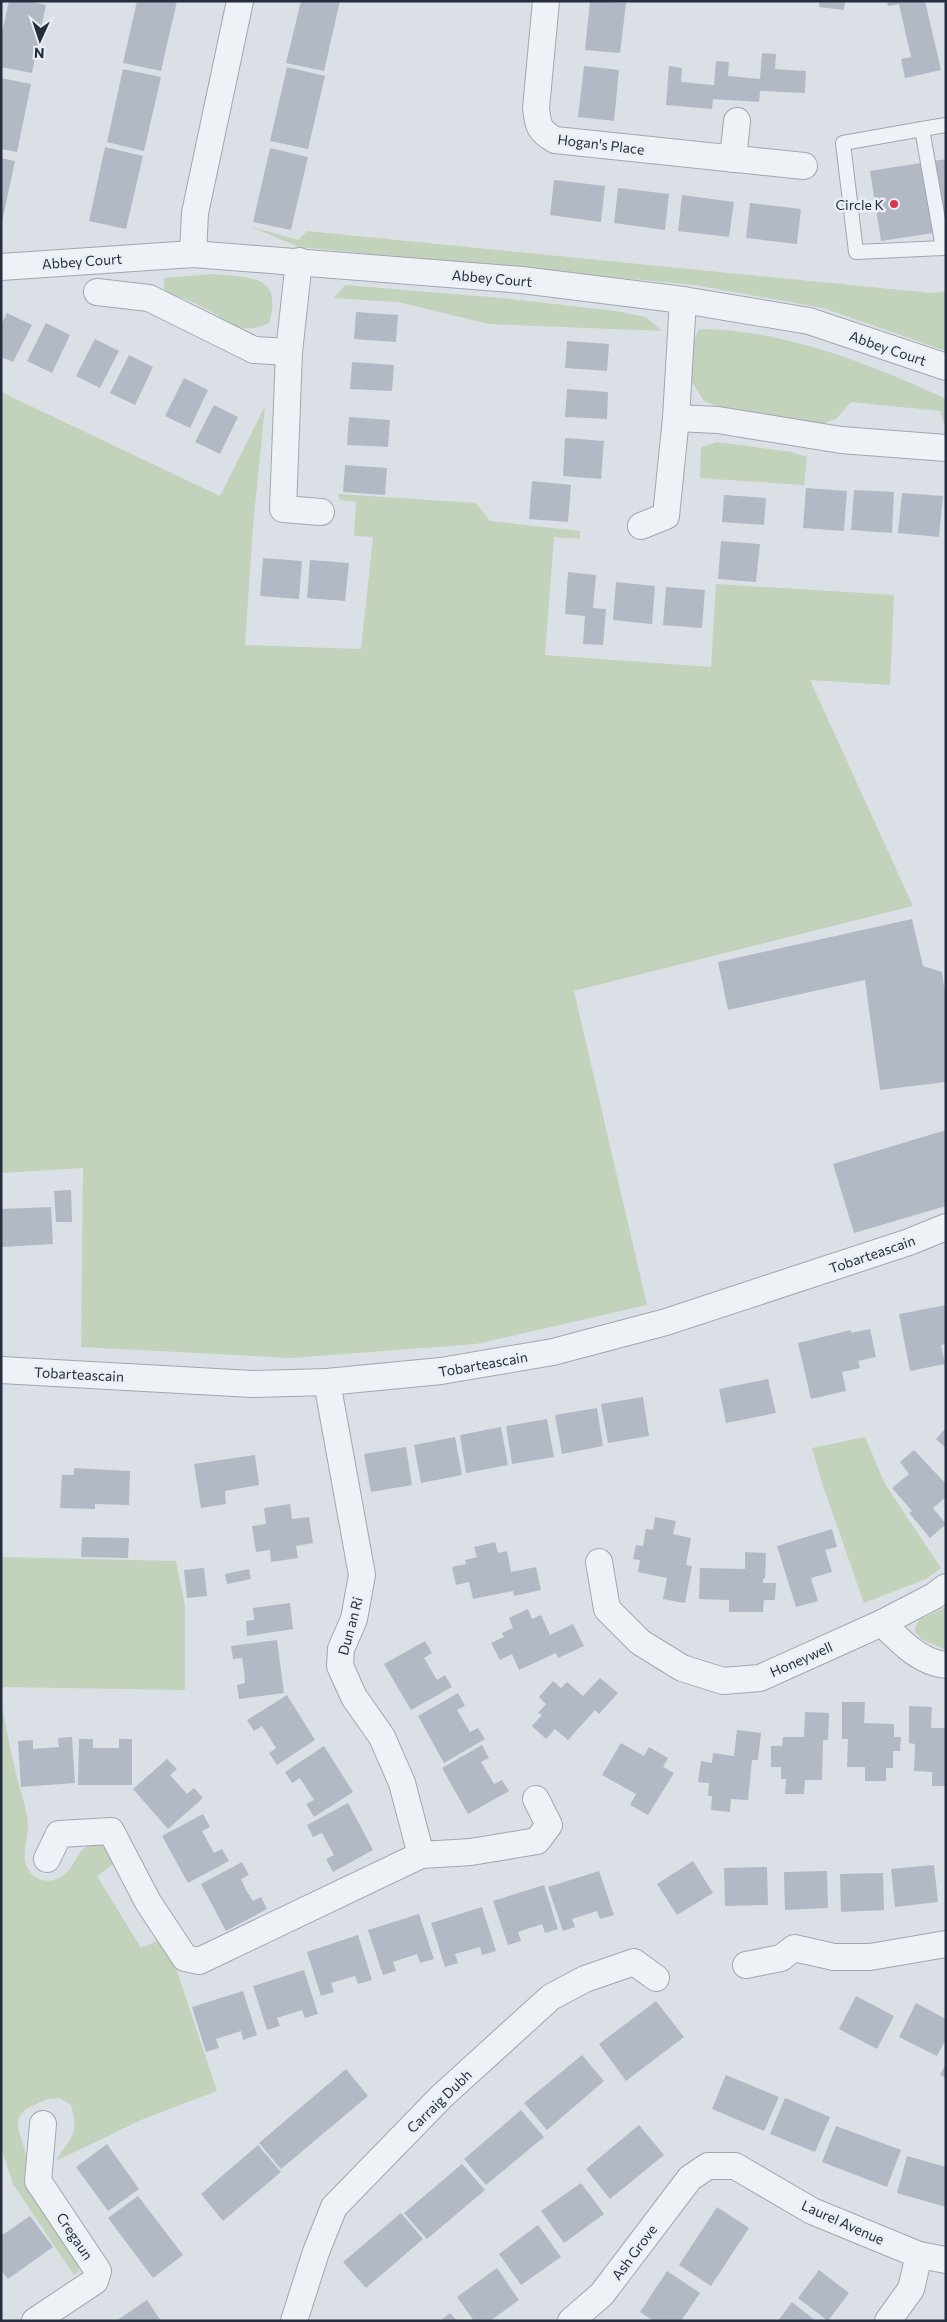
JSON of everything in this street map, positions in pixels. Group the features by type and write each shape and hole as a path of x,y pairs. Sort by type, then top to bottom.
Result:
{"street":[{"path":"193,254 194,213 240,1"},
{"name":"Hogan's Place","path":"546,1 536,108 537,121 542,133 555,140 804,166"},
{"path":"733,159 737,121"},
{"name":"Abbey Court","path":"1,267 193,254 522,280 683,300 810,321 946,367"},
{"path":"300,261 289,352 283,509 321,512"},
{"path":"97,292 149,298 254,350 289,352"},
{"path":"641,526 666,516 676,418 683,300"},
{"path":"676,418 718,420 840,440 946,448"},
{"name":"Tobarteascain","path":"1,1370 252,1384 327,1382 441,1371 553,1352 666,1322 909,1242 946,1227"},
{"name":"Dun an Ri","path":"327,1382 362,1575 354,1619 341,1649 340,1666 354,1697 382,1737 402,1784 421,1855"},
{"name":"Honeywell","path":"599,1562 607,1609 640,1642 682,1668 723,1681 760,1678 882,1623 934,1596 946,1587"},
{"path":"882,1623 910,1650 938,1664 946,1665"},
{"path":"47,1859 60,1834 111,1831 148,1902 185,1958 199,1960 421,1855 471,1852 537,1841 549,1824 536,1799"},
{"path":"746,1965 781,1958 794,1948 834,1956 870,1957 946,1944"},
{"name":"Carraig Dubh","path":"294,2321 334,2206 442,2096 552,1997 585,1979 634,1962 656,1978"},
{"name":"Cregaun","path":"35,2321 95,2281 98,2271 38,2181 44,2124"},
{"name":"Laurel Avenue","path":"690,2178 708,2166 735,2166 812,2211 919,2255 946,2260"},
{"name":"Ash Grove","path":"571,2321 602,2294 690,2178"},
{"path":"888,2321 911,2289 919,2255"}],"lane":[{"path":"922,129 944,247 856,252 843,143 946,124"}],"green space":[{"path":"249,226 298,240 307,231 931,293 946,291 946,351 823,308 695,285 299,247"},
{"path":"213,274 251,278 267,287 272,295 269,323 251,328 237,326 198,304 164,291 164,278"},
{"path":"345,285 501,298 616,311 646,317 662,331 489,324 398,302 334,298"},
{"path":"699,329 762,335 794,342 857,361 887,373 946,399 946,430 940,411 851,402 836,419 821,424 722,408 704,401 689,378 690,349"},
{"path":"1,392 220,496 265,406 253,526 245,645 361,649 373,537 354,536 356,502 340,500 338,494 476,503 490,521 580,531 580,539 554,537 545,655 711,667 716,584 894,595 890,685 810,680 913,906 574,991 647,1305 476,1344 292,1358 81,1347 83,1168 1,1173"},
{"path":"717,442 791,452 807,457 804,485 700,478 701,447"},
{"path":"865,1437 885,1484 941,1568 926,1579 864,1603 822,1483 812,1448"},
{"path":"1,1557 176,1561 185,1606 185,1690 1,1687"},
{"path":"946,1607 946,1650 921,1639 914,1630 919,1620"},
{"path":"1,1702 25,1805 28,1825 25,1846 25,1862 27,1867 37,1878 50,1881 66,1873 88,1846 108,1848 114,1864 97,1876 141,1948 161,1939 175,1965 217,2091 141,2120 56,2161 74,2130 74,2115 71,2105 60,2098 47,2099 26,2109 19,2117 18,2128 28,2161 27,2190 77,2259 79,2271 74,2275 13,2184 1,2147"}],"building":[{"path":"9,1 28,1 46,5 32,73 1,67 1,37"},
{"path":"137,1 177,1 161,71 123,63"},
{"path":"301,1 340,1 324,71 286,63"},
{"path":"590,1 626,3 620,53 585,50"},
{"path":"819,1 845,1 844,10 819,7"},
{"path":"887,1 925,1 941,70 905,78 901,59 911,57 899,4 888,6"},
{"path":"762,53 776,54 775,69 806,71 805,93 760,91 759,102 713,99 712,109 666,105 669,66 682,68 681,82 714,85 716,61 729,62 728,76 760,79"},
{"path":"584,66 619,70 614,121 578,117"},
{"path":"287,67 325,76 308,149 270,141"},
{"path":"123,69 161,77 144,151 107,142"},
{"path":"1,78 31,84 17,152 1,149"},
{"path":"105,147 143,156 126,229 89,221"},
{"path":"270,148 308,157 291,230 253,222"},
{"path":"1,158 15,161 2,222 1,221"},
{"path":"946,159 946,231 881,241 870,171"},
{"path":"554,180 605,186 601,222 550,215"},
{"path":"618,188 669,194 665,230 614,223"},
{"path":"682,195 734,202 729,237 678,231"},
{"path":"750,203 801,209 797,244 746,238"},
{"path":"356,312 398,315 396,342 354,339"},
{"path":"7,313 32,325 13,362 1,357 1,325"},
{"path":"46,323 70,335 52,373 27,361"},
{"path":"95,339 119,351 100,388 76,376"},
{"path":"567,341 609,344 607,371 565,368"},
{"path":"129,355 153,367 135,405 110,393"},
{"path":"352,362 394,365 392,391 350,389"},
{"path":"184,378 208,390 190,428 165,416"},
{"path":"567,389 608,392 607,419 565,417"},
{"path":"214,405 238,417 220,454 195,442"},
{"path":"349,417 390,420 388,447 347,445"},
{"path":"565,438 604,441 601,479 563,476"},
{"path":"345,465 387,468 385,495 343,492"},
{"path":"532,481 571,485 568,522 529,519"},
{"path":"806,488 847,491 844,531 803,528"},
{"path":"854,490 894,492 892,533 851,530"},
{"path":"902,493 943,496 939,537 898,533"},
{"path":"724,495 766,498 764,525 722,522"},
{"path":"721,541 760,544 756,582 718,579"},
{"path":"263,558 302,561 299,599 260,596"},
{"path":"310,560 349,563 345,601 307,598"},
{"path":"568,572 596,575 593,608 606,609 603,645 583,644 585,616 565,614"},
{"path":"616,582 655,586 652,624 613,620"},
{"path":"666,587 705,590 702,628 663,625"},
{"path":"912,919 923,966 942,972 946,1000 946,1082 880,1090 865,980 728,1010 718,962"},
{"path":"946,1130 946,1206 854,1233 833,1164"},
{"path":"71,1190 72,1222 56,1222 54,1191"},
{"path":"51,1207 53,1244 1,1247 1,1209"},
{"path":"946,1305 946,1344 941,1345 945,1364 910,1371 899,1314"},
{"path":"870,1329 876,1357 858,1361 860,1368 842,1372 846,1391 811,1399 798,1343 851,1330 851,1333"},
{"path":"768,1379 776,1413 726,1423 719,1389"},
{"path":"643,1397 649,1436 608,1443 601,1404"},
{"path":"597,1408 603,1446 562,1454 555,1415"},
{"path":"547,1419 554,1457 512,1464 506,1426"},
{"path":"501,1427 508,1465 466,1473 460,1435"},
{"path":"946,1428 946,1448 936,1439"},
{"path":"455,1437 462,1475 421,1483 414,1445"},
{"path":"406,1447 412,1485 371,1492 364,1454"},
{"path":"914,1450 946,1484 946,1497 933,1508 946,1524 930,1538 909,1513 912,1511 892,1488 909,1474 900,1462"},
{"path":"255,1455 259,1485 225,1491 226,1504 201,1508 194,1464"},
{"path":"74,1468 130,1471 129,1505 95,1504 95,1509 60,1508 62,1475 74,1475"},
{"path":"290,1504 292,1519 309,1517 313,1543 296,1546 298,1558 271,1562 270,1550 256,1552 252,1526 266,1524 264,1508"},
{"path":"655,1517 676,1521 673,1534 691,1538 686,1565 692,1566 685,1603 663,1599 667,1578 638,1572 640,1560 633,1559 636,1545 643,1546 646,1529 653,1530"},
{"path":"832,1529 837,1547 825,1550 832,1572 811,1578 818,1601 796,1607 777,1546"},
{"path":"82,1537 129,1538 128,1558 81,1557"},
{"path":"495,1542 498,1553 507,1551 511,1572 536,1567 541,1590 514,1596 513,1591 473,1599 469,1582 456,1585 452,1567 466,1564 465,1560 477,1557 474,1547"},
{"path":"745,1552 766,1553 763,1583 776,1583 775,1600 764,1600 763,1612 729,1612 729,1600 699,1599 700,1568 745,1569"},
{"path":"204,1568 207,1596 187,1598 184,1570"},
{"path":"249,1569 251,1579 227,1584 225,1574"},
{"path":"290,1603 293,1629 247,1636 246,1621 254,1620 253,1608"},
{"path":"528,1609 532,1619 541,1615 550,1635 573,1624 584,1646 558,1658 556,1653 519,1670 512,1654 500,1660 491,1643 504,1637 502,1633 513,1628 509,1618"},
{"path":"277,1640 284,1693 239,1699 237,1685 245,1683 244,1671 242,1658 233,1659 231,1646"},
{"path":"425,1641 432,1653 424,1658 437,1680 445,1675 452,1687 411,1710 384,1664"},
{"path":"600,1678 618,1693 599,1714 595,1710 568,1740 555,1729 546,1739 532,1726 542,1715 538,1713 546,1704 539,1697 553,1681 561,1688 567,1682 583,1696"},
{"path":"458,1693 465,1706 457,1710 470,1732 478,1728 485,1739 444,1763 418,1716"},
{"path":"287,1695 315,1740 277,1765 269,1753 276,1748 262,1726 254,1731 247,1720"},
{"path":"842,1702 865,1702 864,1723 894,1724 894,1737 901,1737 900,1751 893,1751 893,1768 886,1768 886,1781 865,1781 865,1767 847,1767 848,1739 842,1739"},
{"path":"909,1706 932,1707 931,1728 946,1728 946,1786 932,1786 932,1772 914,1771 915,1744 909,1743"},
{"path":"805,1712 829,1713 828,1740 823,1740 822,1780 805,1780 804,1794 785,1794 786,1779 781,1779 781,1767 771,1767 771,1746 782,1746 783,1737 804,1737"},
{"path":"737,1730 761,1733 758,1760 752,1760 748,1800 731,1799 730,1812 711,1810 712,1796 708,1796 709,1783 698,1782 701,1761 712,1763 713,1753 734,1756"},
{"path":"72,1737 75,1783 21,1787 18,1741 33,1740 33,1749 59,1747 58,1738"},
{"path":"79,1739 93,1739 93,1748 119,1748 119,1739 132,1739 132,1785 78,1785"},
{"path":"621,1743 644,1756 649,1747 668,1758 663,1767 674,1773 648,1815 630,1805 636,1794 602,1775"},
{"path":"482,1745 489,1758 481,1762 494,1784 502,1780 509,1791 468,1814 442,1768"},
{"path":"324,1746 353,1792 314,1817 306,1804 314,1800 300,1778 292,1783 285,1772"},
{"path":"167,1759 177,1769 170,1775 187,1794 194,1788 203,1798 168,1829 133,1789"},
{"path":"348,1803 373,1850 333,1872 326,1859 334,1855 322,1833 313,1837 307,1825"},
{"path":"203,1814 210,1827 202,1831 214,1853 222,1849 229,1861 188,1883 162,1836"},
{"path":"693,1861 713,1893 677,1915 657,1884"},
{"path":"242,1862 249,1875 241,1879 246,1890 253,1901 261,1897 267,1909 226,1931 201,1884"},
{"path":"934,1865 938,1902 895,1907 891,1869"},
{"path":"767,1867 768,1905 725,1906 724,1868"},
{"path":"599,1871 614,1915 600,1919 597,1911 572,1919 575,1927 563,1931 548,1887"},
{"path":"827,1871 828,1908 785,1910 784,1872"},
{"path":"883,1873 884,1910 841,1912 840,1874"},
{"path":"544,1885 558,1929 545,1933 542,1924 518,1932 521,1941 508,1945 493,1901"},
{"path":"482,1907 496,1951 482,1955 480,1947 455,1954 458,1963 445,1967 431,1923"},
{"path":"419,1914 434,1959 420,1963 417,1954 393,1962 396,1971 383,1975 368,1930"},
{"path":"358,1935 372,1980 358,1984 355,1976 331,1983 334,1992 321,1996 307,1952"},
{"path":"304,1970 318,2014 305,2018 302,2010 277,2018 280,2026 267,2030 253,1986"},
{"path":"243,1991 257,2035 243,2040 241,2031 216,2039 219,2048 206,2052 192,2007"},
{"path":"856,1996 894,2016 877,2049 839,2029"},
{"path":"656,2001 684,2037 626,2081 599,2044"},
{"path":"916,2003 946,2019 946,2039 937,2056 899,2037"},
{"path":"582,2055 604,2081 547,2130 524,2103"},
{"path":"946,2063 946,2078 940,2075"},
{"path":"346,2069 368,2096 281,2169 259,2143"},
{"path":"726,2075 779,2097 764,2131 712,2109"},
{"path":"785,2098 830,2117 815,2152 770,2134"},
{"path":"521,2110 544,2137 486,2185 464,2159"},
{"path":"639,2125 664,2155 610,2199 586,2169"},
{"path":"836,2126 901,2150 887,2187 822,2162"},
{"path":"107,2144 139,2189 108,2211 76,2167"},
{"path":"258,2145 281,2172 223,2221 201,2194"},
{"path":"907,2156 946,2167 946,2207 897,2193"},
{"path":"462,2164 485,2190 427,2239 404,2213"},
{"path":"581,2183 604,2214 564,2243 541,2211"},
{"path":"138,2196 183,2255 153,2278 108,2218"},
{"path":"717,2207 749,2228 711,2286 679,2265"},
{"path":"401,2213 423,2239 366,2288 343,2262"},
{"path":"30,2216 53,2247 8,2279 1,2270 1,2236"},
{"path":"538,2225 561,2257 521,2285 499,2254"},
{"path":"497,2268 519,2300 490,2321 474,2321 457,2297"},
{"path":"819,2270 849,2293 828,2321 798,2298"},
{"path":"667,2271 700,2293 681,2321 654,2321 640,2312"},
{"path":"147,2300 161,2321 116,2321"},
{"path":"792,2302 816,2321 778,2321"},
{"path":"450,2313 457,2321 440,2321"}],"place":[{"name":"Circle K","path":"894,204"}]}
